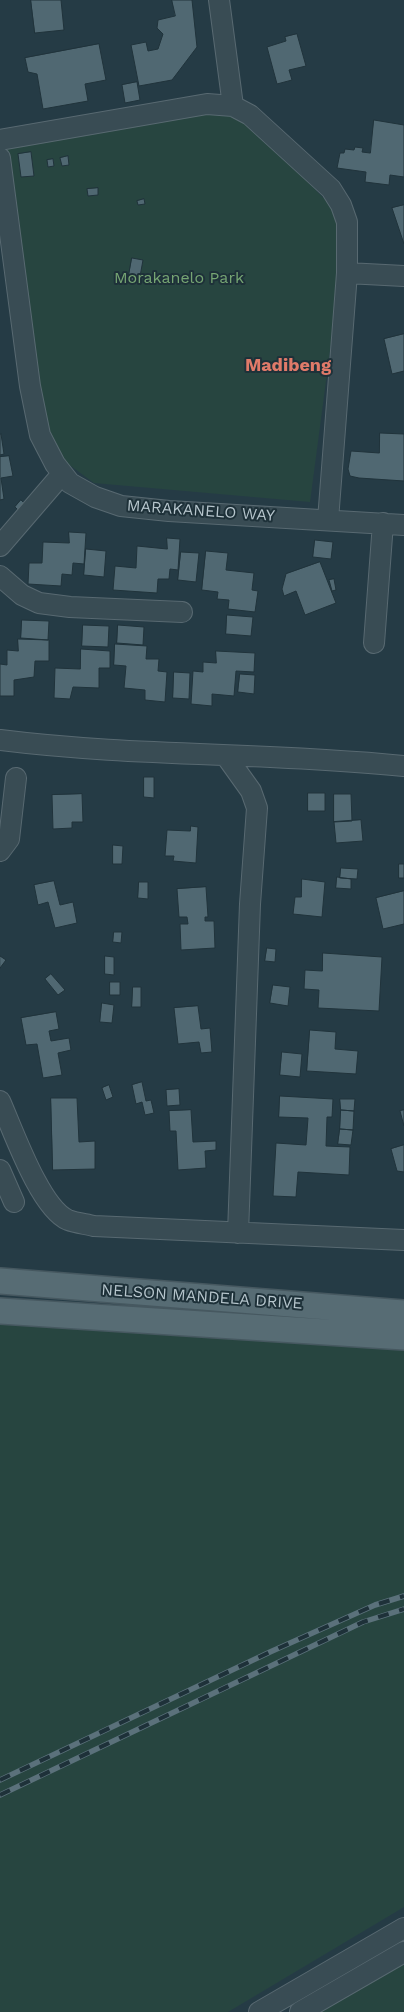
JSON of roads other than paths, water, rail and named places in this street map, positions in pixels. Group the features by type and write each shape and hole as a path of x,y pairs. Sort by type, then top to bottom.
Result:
{"main road":[{"name":"NELSON MANDELA DRIVE","path":"0,1281 404,1313"},
{"name":"NELSON MANDELA DRIVE","path":"0,1312 404,1337"}],"street":[{"path":"218,0 233,106"},
{"path":"0,140 207,104 233,106 250,115 331,189 341,205 347,222 347,273 328,520"},
{"name":"MARAKANELO WAY","path":"0,158 30,386 40,435 62,474 70,483 95,497 121,506 404,524"},
{"path":"347,273 404,276"},
{"path":"0,546 62,474"},
{"path":"374,643 383,523"},
{"path":"0,576 22,595 40,603 70,607 182,612"},
{"path":"0,740 65,748 226,756 342,759 404,766"},
{"path":"226,756 251,791 257,808 250,904 238,1233"},
{"path":"0,851 8,839 16,778"},
{"path":"0,1101 39,1190 50,1208 68,1220 94,1226 404,1240"},
{"path":"0,1170 14,1202"},
{"path":"259,2012 404,1928"},
{"path":"300,2012 404,1952"}],"railway":[{"path":"0,1780 270,1652 375,1605 404,1596"},
{"path":"0,1795 363,1622 404,1609"}],"district":[{"name":"Madibeng","path":"288,366"}],"park label":[{"name":"Morakanelo Park","path":"179,278"}]}
